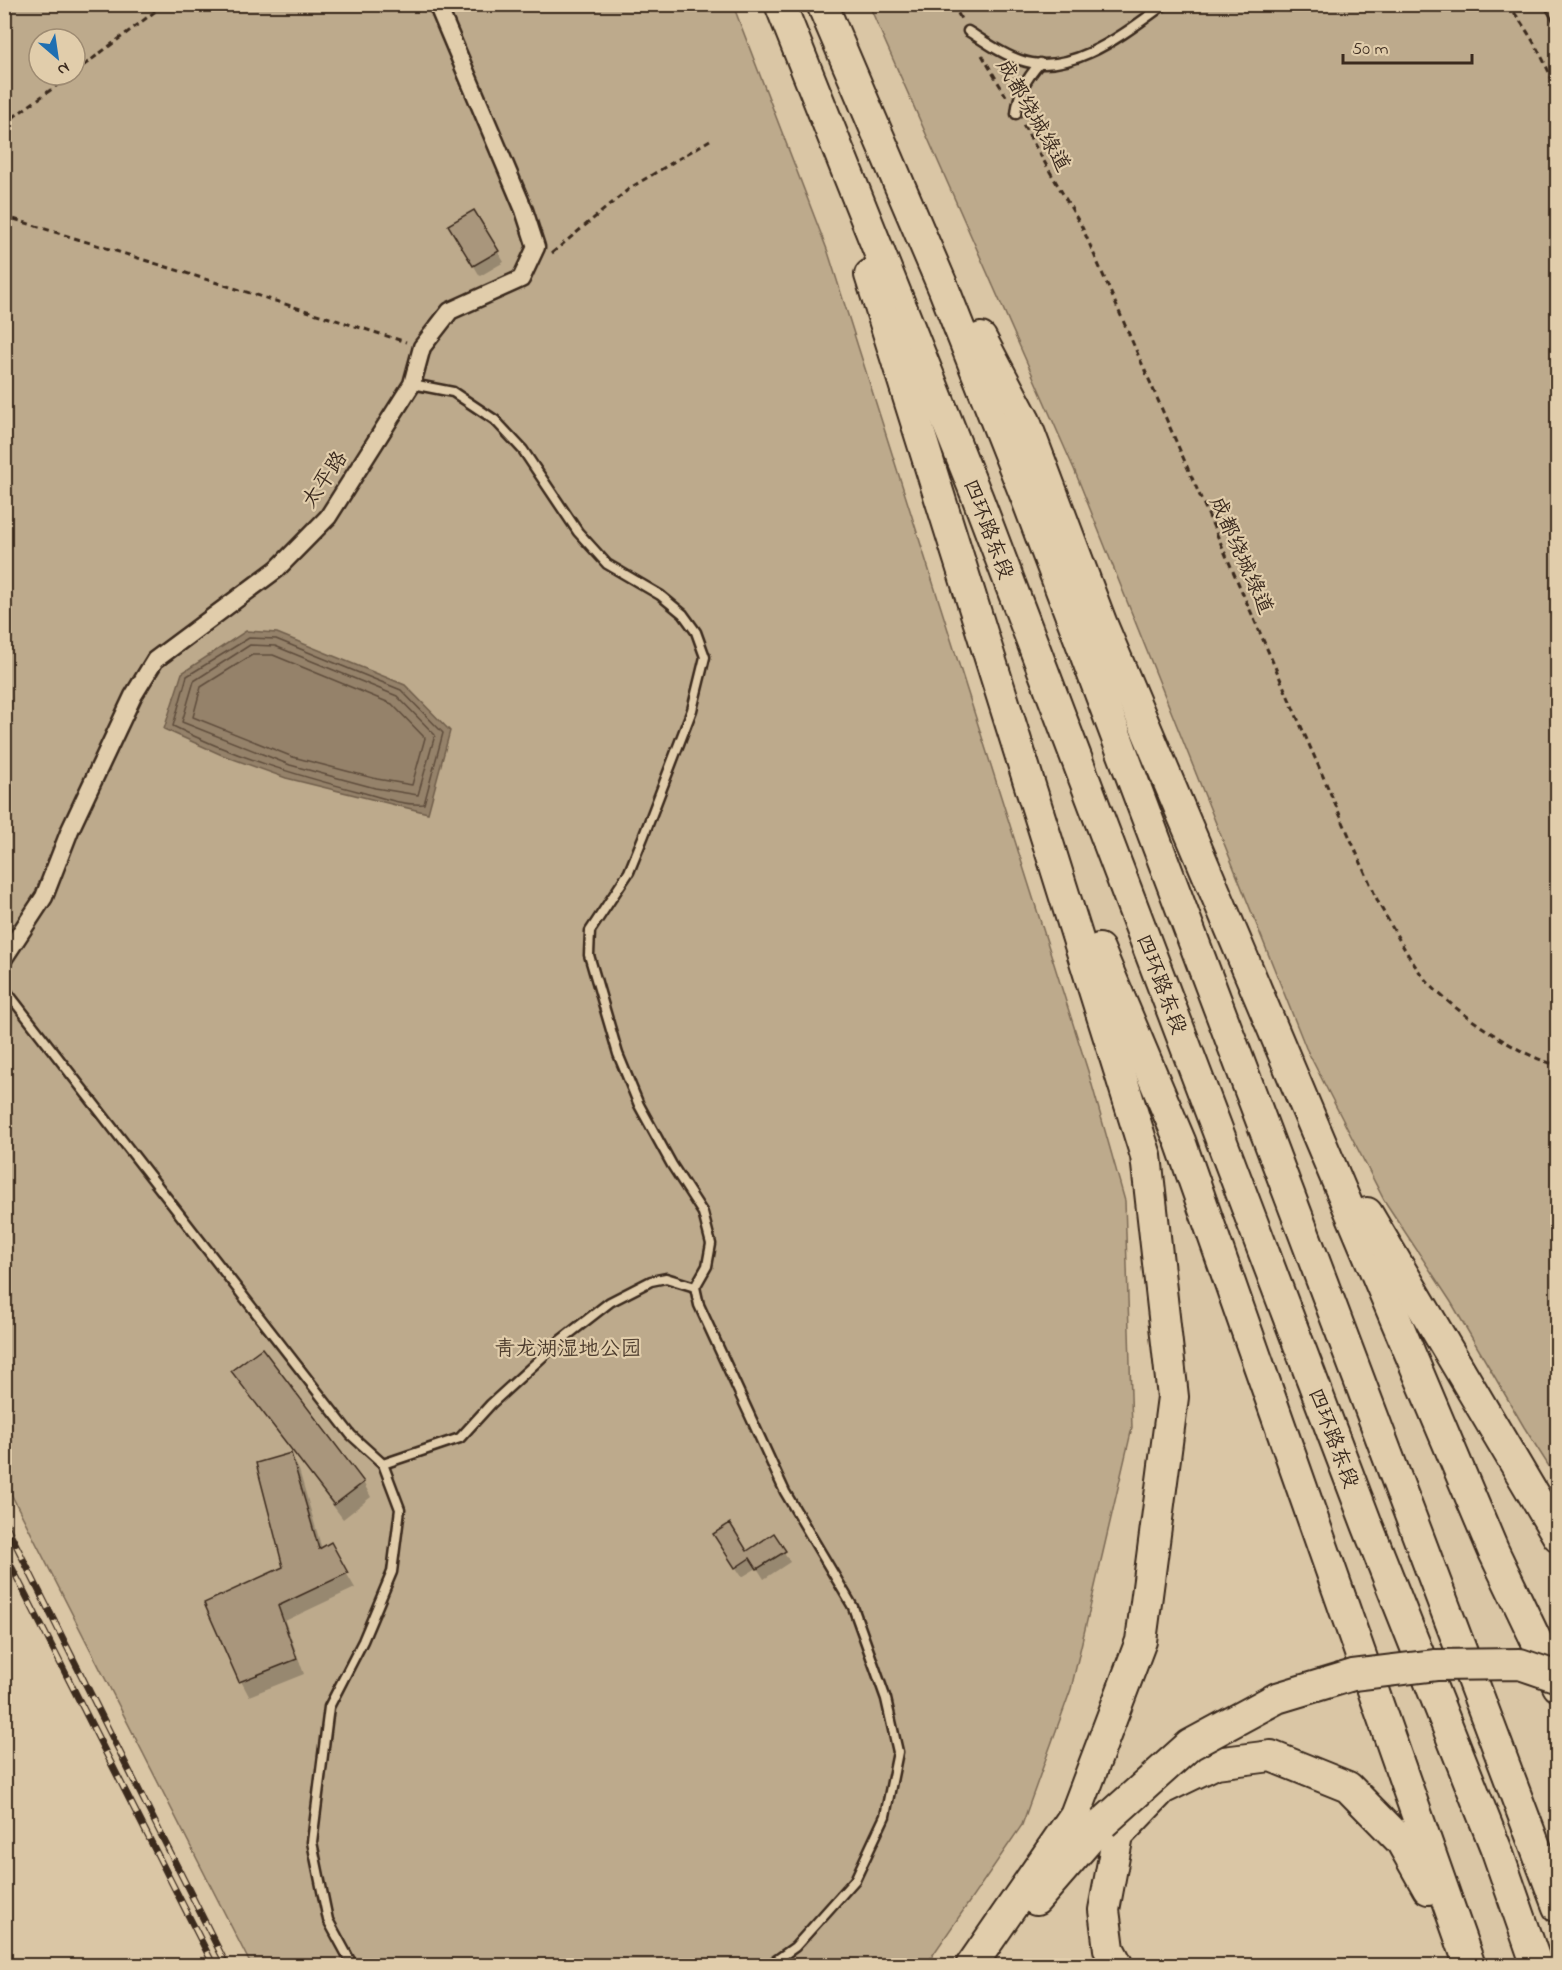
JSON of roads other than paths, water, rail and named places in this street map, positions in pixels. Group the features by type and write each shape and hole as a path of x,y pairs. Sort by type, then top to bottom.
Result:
{"highway":[{"name":"四环路东段","path":"780,4 978,499 1364,1516 1497,1851 1536,1961"},
{"name":"四环路东段","path":"822,4 943,287 1026,497 1557,1907"},
{"path":"797,43 1146,1155 1173,1397 1141,1641 1075,1815 971,1965"},
{"path":"896,177 1025,421 1101,622 1493,1550 1557,1686"},
{"path":"1030,786 1180,1141 1470,1965"},
{"path":"1297,1087 1354,1191 1557,1536"},
{"path":"980,1965 1103,1823 1190,1745 1277,1698 1353,1675 1436,1665 1521,1664 1557,1677"},
{"path":"1118,1965 1109,1949 1104,1910 1118,1835 1162,1789 1216,1763 1271,1756 1348,1786 1401,1841 1470,1965"}],"street":[{"name":"太平路","path":"4,958 44,897 70,830 123,716 155,660 278,569 328,517 412,384 422,347 450,311 520,279 536,247 524,210 437,4"}],"lane":[{"path":"968,31 1021,61 1055,65 1113,42 1165,4"},
{"path":"1549,4 1557,19"},
{"path":"1016,114 1018,97 1029,76 1040,63"},
{"path":"412,384 453,392 495,420 522,450 578,532 607,564 660,595 682,614 696,632 705,657 692,710 629,872 590,931 589,955 618,1054 639,1105 702,1213 711,1244 707,1266 695,1287 699,1305 785,1492 853,1608 886,1699 898,1752 885,1816 855,1880 795,1947 768,1965"},
{"path":"4,988 351,1435 383,1464 400,1509 392,1572 363,1641 329,1707 312,1842 328,1920 353,1965"},
{"path":"383,1464 460,1438 491,1404 561,1340 610,1302 651,1281 666,1278 695,1287"}],"water":[{"path":"246,631 277,633 405,685 450,731 428,813 286,778 222,755 164,729 182,673"}],"railway":[{"path":"4,1521 227,1966"},
{"path":"4,1552 214,1966"}],"park label":[{"name":"青龙湖湿地公园","path":"568,1348"}]}
